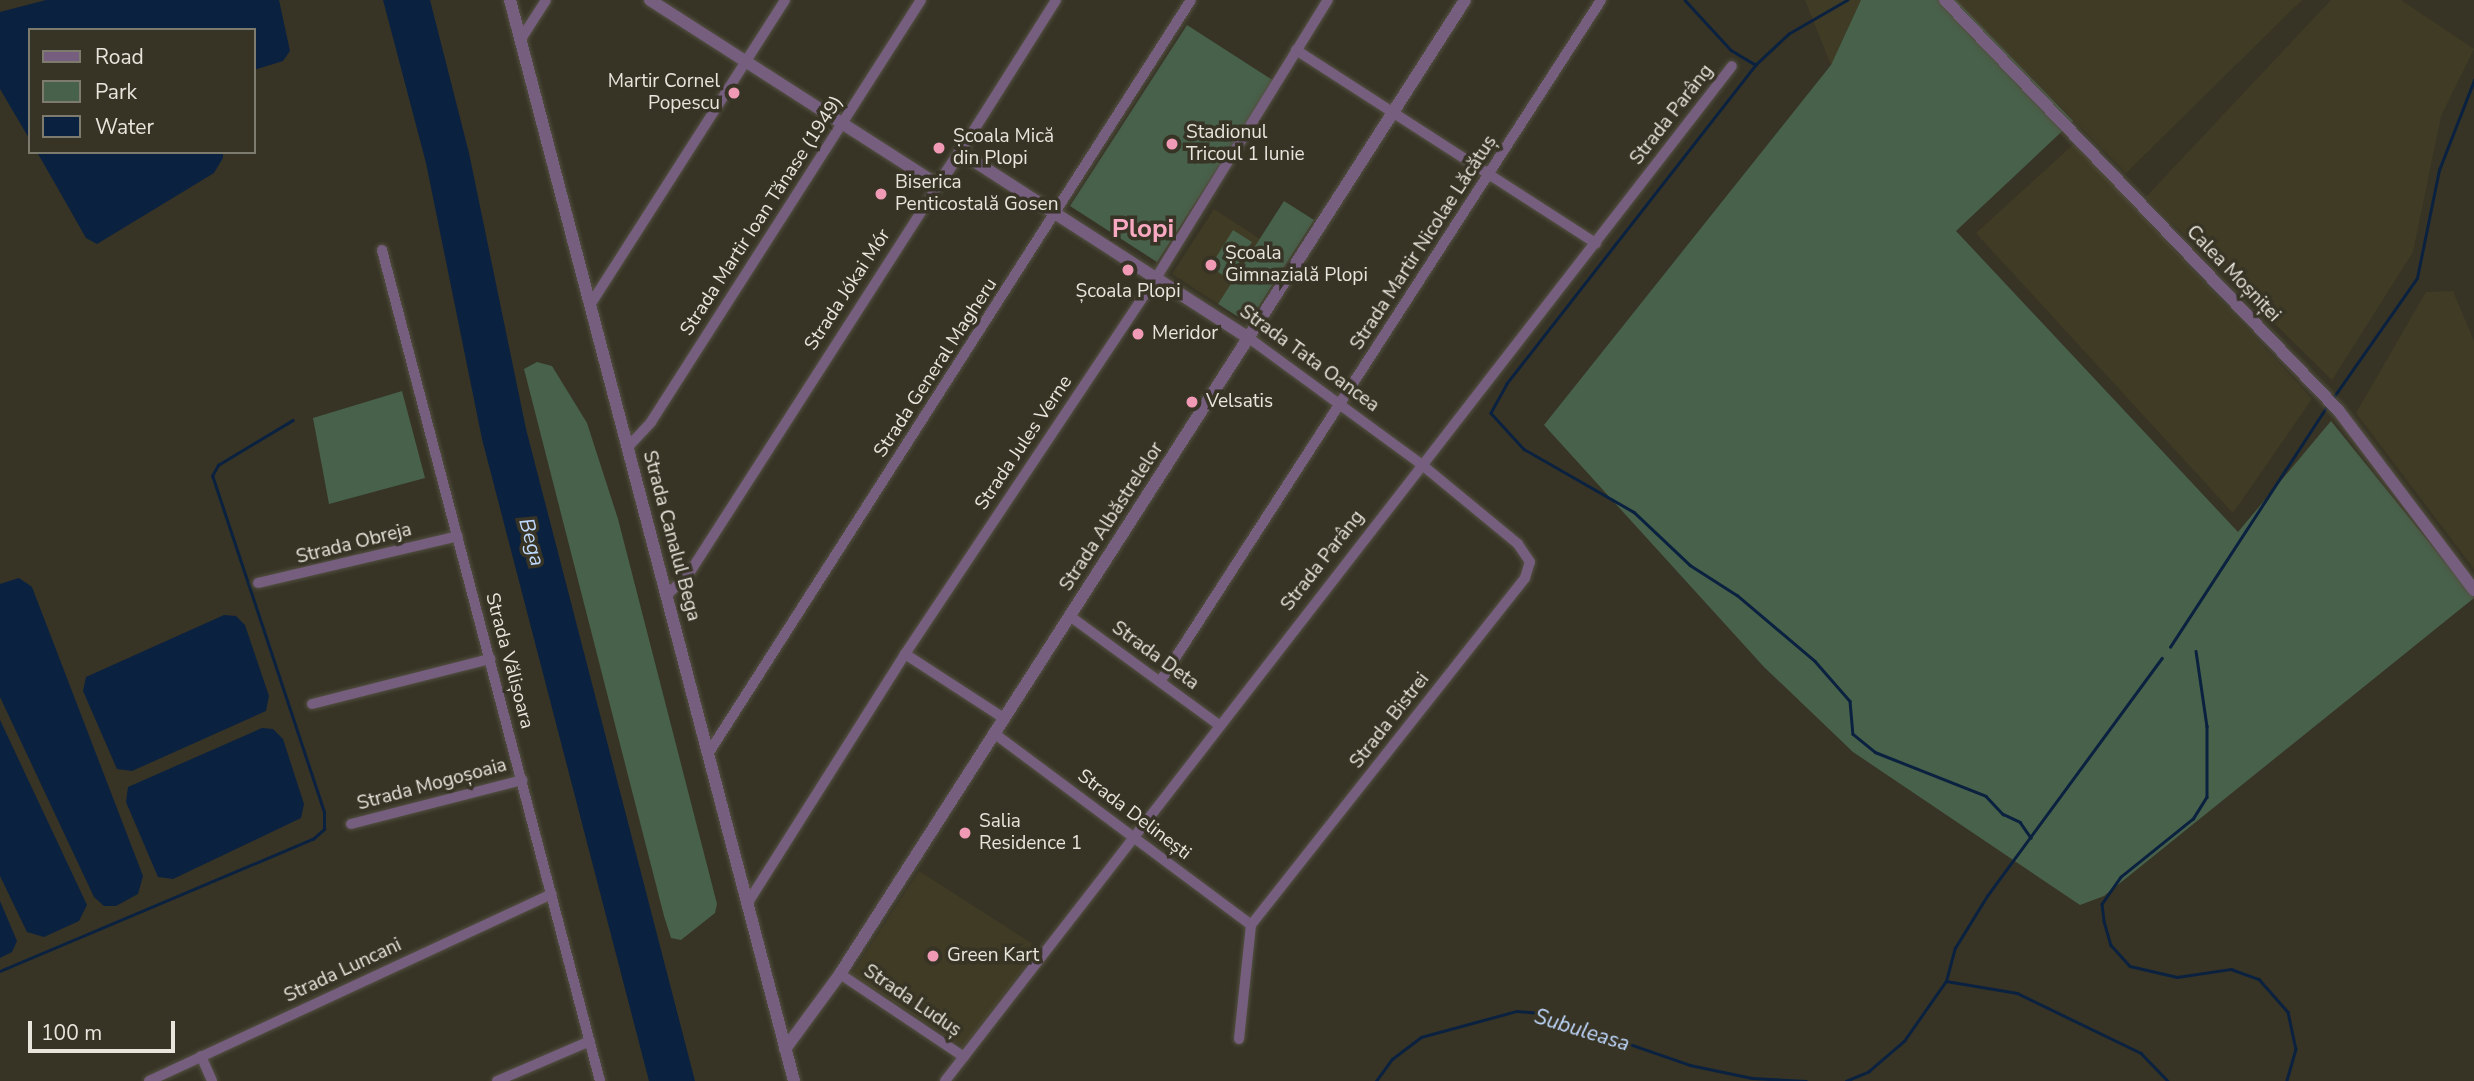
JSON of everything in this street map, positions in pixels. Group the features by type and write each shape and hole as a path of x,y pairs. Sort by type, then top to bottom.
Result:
{"street":[{"name":"Strada Canalul Bega","path":"510,0 794,1081"},
{"path":"520,39 546,0"},
{"path":"650,0 938,185"},
{"path":"590,305 785,0"},
{"name":"Strada Martir Ioan Tănase (1949)","path":"628,447 651,422 921,0"},
{"name":"Strada Jókai Mór","path":"667,596 688,575 1056,0"},
{"name":"Strada General Magheru","path":"708,754 1057,214 1191,0"},
{"name":"Strada Jules Verne","path":"747,904 905,653 1156,278 1328,0"},
{"name":"Strada Albăstrelelor","path":"786,1049 840,974 1251,339 1465,0"},
{"name":"Strada Martir Nicolae Lăcătuș","path":"1161,680 1341,406 1601,0"},
{"name":"Calea Moșniței","path":"1945,0 2338,410 2474,590"},
{"path":"1296,50 1490,172 1596,243"},
{"name":"Strada Parâng","path":"945,1081 1218,724 1732,66"},
{"name":"Strada Tata Oancea","path":"960,152 1251,339 1421,464"},
{"name":"Strada Vălișoara","path":"382,250 600,1081"},
{"name":"Strada Bistrei","path":"1251,925 1528,570 1530,562 1518,544 1421,464"},
{"name":"Strada Obreja","path":"258,583 458,536"},
{"name":"Strada Deta","path":"1071,617 1218,724"},
{"path":"905,653 1005,719"},
{"path":"312,704 490,659"},
{"name":"Strada Delinești","path":"995,734 1251,925"},
{"name":"Strada Mogoșoaia","path":"351,824 522,779"},
{"name":"Strada Luncani","path":"149,1081 552,894"},
{"path":"1239,1039 1251,925"},
{"name":"Strada Luduș","path":"840,974 964,1057"},
{"path":"497,1081 590,1041"},
{"path":"201,1056 212,1081"}],"shaded area":[{"path":"1805,0 1861,0 1831,65"},
{"path":"1956,0 2302,0 2126,173"},
{"path":"2331,0 2401,0 2474,49 2441,116 2413,252 2332,380 2146,197"},
{"path":"2075,143 2312,399 2233,513 1976,233"},
{"name":"Școala Gimnazială Plopi","path":"1214,209 1260,239 1218,304 1172,274"},
{"path":"2453,291 2474,341 2474,569 2356,413 2426,292"},
{"path":"919,871 1039,948 964,1047 851,975"}],"green space":[{"path":"1861,0 1956,0 2073,121 1956,231 2238,532 2331,421 2474,598 2104,896 2080,905 1853,752 1764,667 1544,425 1831,65"},
{"name":"Stadionul Tricoul 1 Iunie","path":"1187,25 1274,81 1157,262 1070,206"},
{"path":"1284,201 1314,220 1248,323 1218,304"},
{"path":"1233,230 1252,242 1229,279 1210,267"},
{"path":"537,362 552,366 587,423 618,519 717,904 715,913 681,940 671,938 664,916 524,369"},
{"path":"402,391 425,478 329,504 313,418"}],"water":[{"path":"46,0 279,0 290,51 283,61 256,69 256,28 28,28 28,137 0,89 0,12"},
{"name":"Bega","path":"383,0 430,0 469,153 526,429 695,1081 649,1081 482,439 426,163"},
{"path":"38,154 223,154 214,173 97,244 86,238"},
{"path":"19,578 32,587 143,876 138,894 116,906 104,906 94,897 0,697 0,584"},
{"path":"224,615 236,616 245,625 269,696 266,711 132,771 117,769 83,691 86,677"},
{"path":"0,720 87,905 79,921 44,937 27,932 0,876"},
{"path":"262,728 273,729 283,739 304,804 301,818 173,879 158,877 126,802 128,787"},
{"path":"0,901 17,941 12,952 0,958"}],"waterway":[{"path":"1685,0 1731,50 1756,65"},
{"path":"1848,0 1789,34 1756,65 1507,384 1491,413 1524,449 1634,512 1690,565 1737,595 1815,661 1850,701 1853,734 1875,752 1986,796 2003,814 2020,822 2031,838"},
{"path":"2333,398 2417,278 2439,170 2474,80"},
{"path":"2170,647 2327,406"},
{"path":"0,971 313,839 324,829 324,812 212,476 218,465 293,420"},
{"path":"2196,651 2207,726 2207,797 2193,819 2121,877 2102,904 2104,921 2111,945 2130,966 2177,977 2231,969 2259,979 2288,1012 2296,1049 2287,1081"},
{"path":"1846,1081 1869,1071 1904,1041 1946,981 1955,948 1987,896 2162,658"},
{"path":"1946,981 2017,993 2141,1053 2168,1081"},
{"name":"Subuleasa","path":"1376,1081 1392,1059 1421,1037 1517,1011 1540,1013 1690,1065 1752,1078 1806,1081"}],"place":[{"name":"Martir Cornel Popescu","path":"734,93"},
{"name":"Stadionul Tricoul 1 Iunie","path":"1172,144"},
{"name":"Școala Mică din Plopi","path":"939,148"},
{"name":"Biserica Penticostală Gosen","path":"881,194"},
{"name":"Școala Gimnazială Plopi","path":"1211,265"},
{"name":"Școala Plopi","path":"1128,270"},
{"name":"Meridor","path":"1138,334"},
{"name":"Velsatis","path":"1192,402"},
{"name":"Salia Residence 1","path":"965,833"},
{"name":"Green Kart","path":"933,956"}],"district":[{"name":"Plopi","path":"1143,229"}]}
